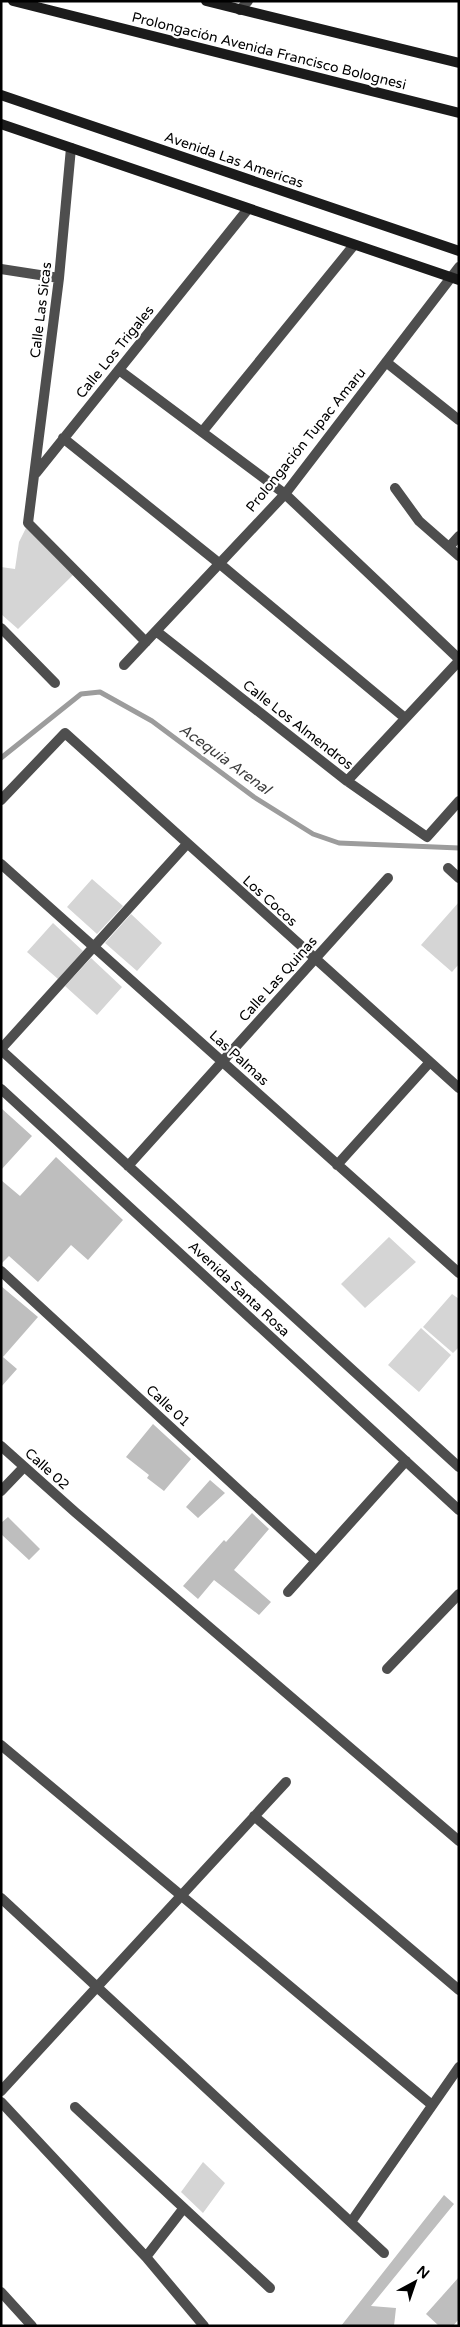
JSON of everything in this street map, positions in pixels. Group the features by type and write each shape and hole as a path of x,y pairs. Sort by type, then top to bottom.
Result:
{"street":[{"name":"Prolongación Avenida Francisco Bolognesi","path":"13,1 459,113"},
{"path":"206,1 459,63"},
{"path":"240,10 248,1"},
{"name":"Avenida Las Americas","path":"1,95 459,251"},
{"path":"1,124 455,278"},
{"name":"Calle Las Sicas","path":"35,474 59,278 71,148"},
{"name":"Calle Los Trigales","path":"146,642 28,524 35,474 248,209"},
{"path":"202,432 354,245"},
{"name":"Prolongación Tupac Amaru","path":"124,665 285,494 386,362 455,278 459,267"},
{"path":"1,269 59,278"},
{"path":"386,362 459,420"},
{"path":"119,370 285,494 459,660 347,781"},
{"path":"63,438 220,564 405,718"},
{"path":"396,488 419,521 459,556"},
{"path":"449,547 459,536"},
{"path":"1,628 56,683"},
{"name":"Calle Los Almendros","path":"156,632 347,781 427,837 459,801"},
{"name":"Los Cocos","path":"1,800 64,733 459,1088"},
{"path":"1,1049 187,844"},
{"name":"Las Palmas","path":"1,864 459,1273"},
{"path":"448,868 459,878"},
{"name":"Calle Las Quinas","path":"128,1166 388,878"},
{"name":"Avenida Santa Rosa","path":"1,1049 459,1467"},
{"path":"337,1165 430,1062"},
{"name":"Avenida Santa Rosa","path":"1,1089 459,1510"},
{"name":"Calle 01","path":"1,1271 315,1560"},
{"name":"Calle 02","path":"1,1446 75,1512 459,1841"},
{"path":"288,1592 406,1461"},
{"path":"1,1491 24,1467"},
{"path":"387,1669 459,1594"},
{"path":"1,1745 432,2105"},
{"path":"1,2091 286,1782"},
{"path":"254,1816 459,1990"},
{"path":"1,1898 384,2253"},
{"path":"350,2222 459,2067"},
{"path":"1,2102 146,2257 204,2326"},
{"path":"75,2107 270,2288"},
{"path":"146,2257 183,2209"},
{"path":"1,2292 32,2326"}],"shaded area":[{"path":"26,528 73,575 18,629 1,614 1,567 15,569 19,542"},
{"path":"92,879 123,906 97,934 67,907"},
{"path":"459,902 459,964 452,972 421,945"},
{"path":"131,914 162,943 137,971 105,943"},
{"path":"53,923 83,951 58,979 27,952"},
{"path":"91,958 122,987 97,1015 65,986"},
{"path":"389,1237 416,1262 365,1308 341,1284"},
{"path":"452,1294 459,1299 459,1347 453,1353 423,1327"},
{"path":"421,1328 451,1355 419,1392 388,1365"},
{"path":"203,2162 225,2183 203,2213 181,2192"}],"building":[{"path":"1,1108 32,1136 1,1170"},
{"path":"56,1157 123,1220 88,1260 71,1245 38,1282 9,1256 1,1264 1,1180 20,1196"},
{"path":"1,1286 38,1317 3,1357 17,1369 1,1387"},
{"path":"153,1424 191,1459 164,1491 147,1478 149,1475 126,1457"},
{"path":"210,1480 225,1493 198,1518 186,1507"},
{"path":"252,1513 269,1529 234,1570 271,1602 259,1615 214,1580 198,1599 183,1586 224,1540 226,1542"},
{"path":"8,1517 40,1549 29,1560 1,1534 1,1523"},
{"path":"444,2195 454,2204 371,2306 396,2308 394,2326 341,2326"},
{"path":"459,2277 459,2319 453,2326 439,2326 426,2314"}],"waterway":[{"name":"Acequia Arenal","path":"1,758 81,694 100,692 152,721 254,797 313,834 339,843 459,848"}]}
